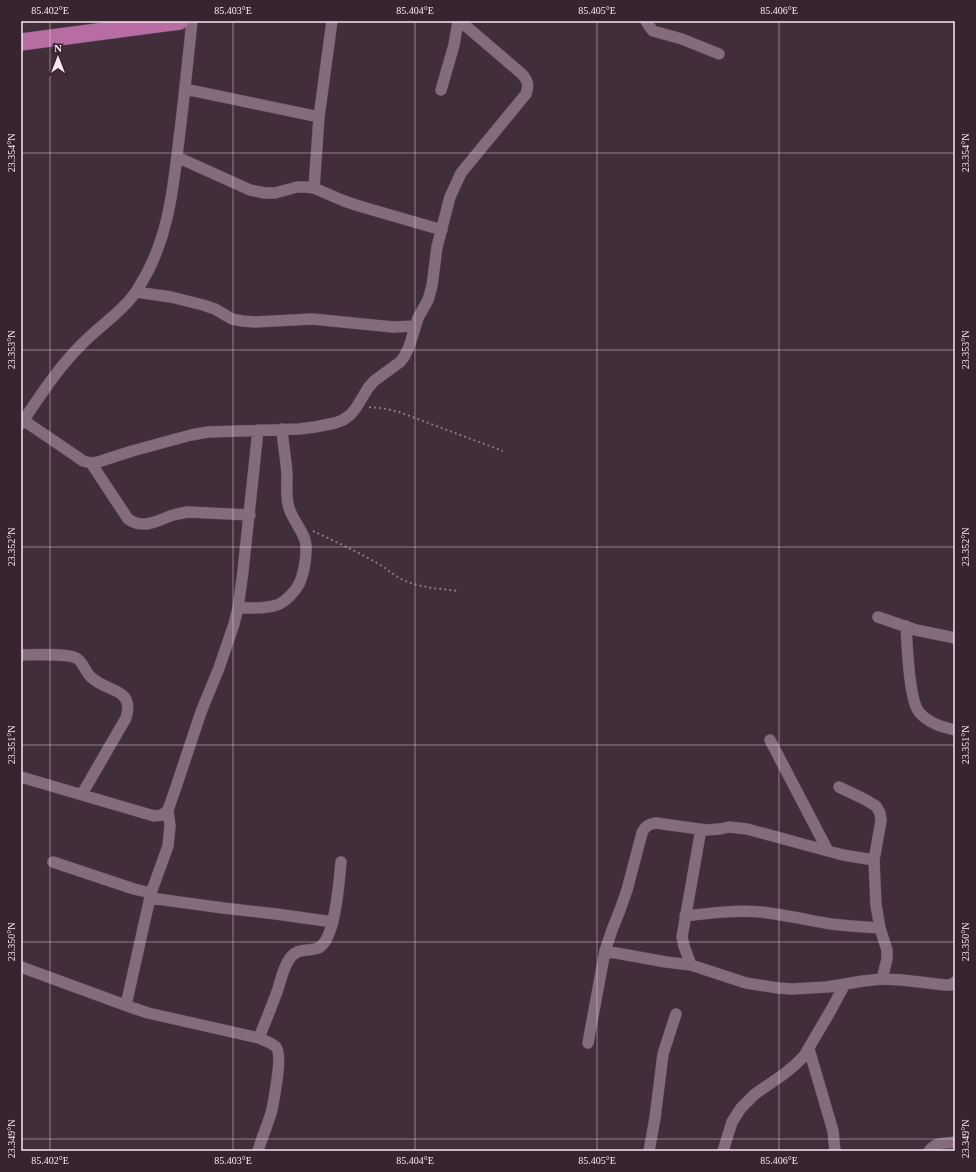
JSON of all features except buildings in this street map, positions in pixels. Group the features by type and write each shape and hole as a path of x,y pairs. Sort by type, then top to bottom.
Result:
{"main road":[{"path":"21,42 180,21"}],"street":[{"path":"192,21 177,157 170,204 163,234 152,263 136,292 83,343 56,375 22,422 83,461 91,463 98,462 132,451 191,435 208,432 298,428 335,423 350,415 374,381 400,362 404,357 409,347 415,326 428,300 432,286 437,247 450,197 461,173 526,94 528,87 527,80 522,74 459,21 451,58 441,90"},
{"path":"314,188 319,117 332,21"},
{"path":"646,21 648,26 653,31 682,39 719,54"},
{"path":"185,89 319,117"},
{"path":"177,157 250,190 275,192 296,187 314,188 359,206 442,230"},
{"path":"136,292 171,297 202,305 215,309 232,319 242,321 255,322 312,319 393,327 415,326"},
{"path":"238,608 277,605 286,599 299,584 304,571 306,542 288,506 287,472 282,428"},
{"path":"126,1005 151,896 168,846 170,826 168,810 200,712 220,668 238,608 250,515 258,430"},
{"path":"91,463 128,519 134,523 141,525 152,523 179,513 188,512 250,515"},
{"path":"878,617 916,630 955,638"},
{"path":"906,626 910,679 914,701 918,712 927,720 939,726 955,730"},
{"path":"21,655 70,656 77,658 82,663 89,676 96,682 117,691 125,697 128,702 126,718 82,794"},
{"path":"770,740 828,851"},
{"path":"21,776 154,816 162,815 168,810"},
{"path":"839,787 876,806 880,813 881,821 874,860 876,906 880,928 887,950 887,959 882,980"},
{"path":"588,1043 605,952 625,896 642,833 649,824 656,823 701,829 720,829 729,827 747,828 854,858 874,860"},
{"path":"691,965 682,937 701,829"},
{"path":"53,862 151,896 223,908 333,922"},
{"path":"259,1038 282,974 291,957 296,952 302,950 318,948 324,944 329,935 333,922 341,862"},
{"path":"685,916 741,911 761,912 837,925 880,928"},
{"path":"605,952 691,965 746,983 778,988 792,989 882,980 902,980 945,985 951,985 955,982"},
{"path":"21,967 148,1013 259,1038 276,1047 279,1055 279,1066 272,1110 258,1151"},
{"path":"722,1151 732,1122 741,1108 755,1094 796,1064 808,1049 845,984"},
{"path":"648,1151 655,1118 663,1054 676,1014"},
{"path":"808,1049 833,1131 835,1151"},
{"path":"929,1151 934,1145 955,1142"}],"path":[{"path":"356,408 368,406 399,412 503,451"},
{"path":"296,523 370,559 398,578 422,586 459,590"}]}
